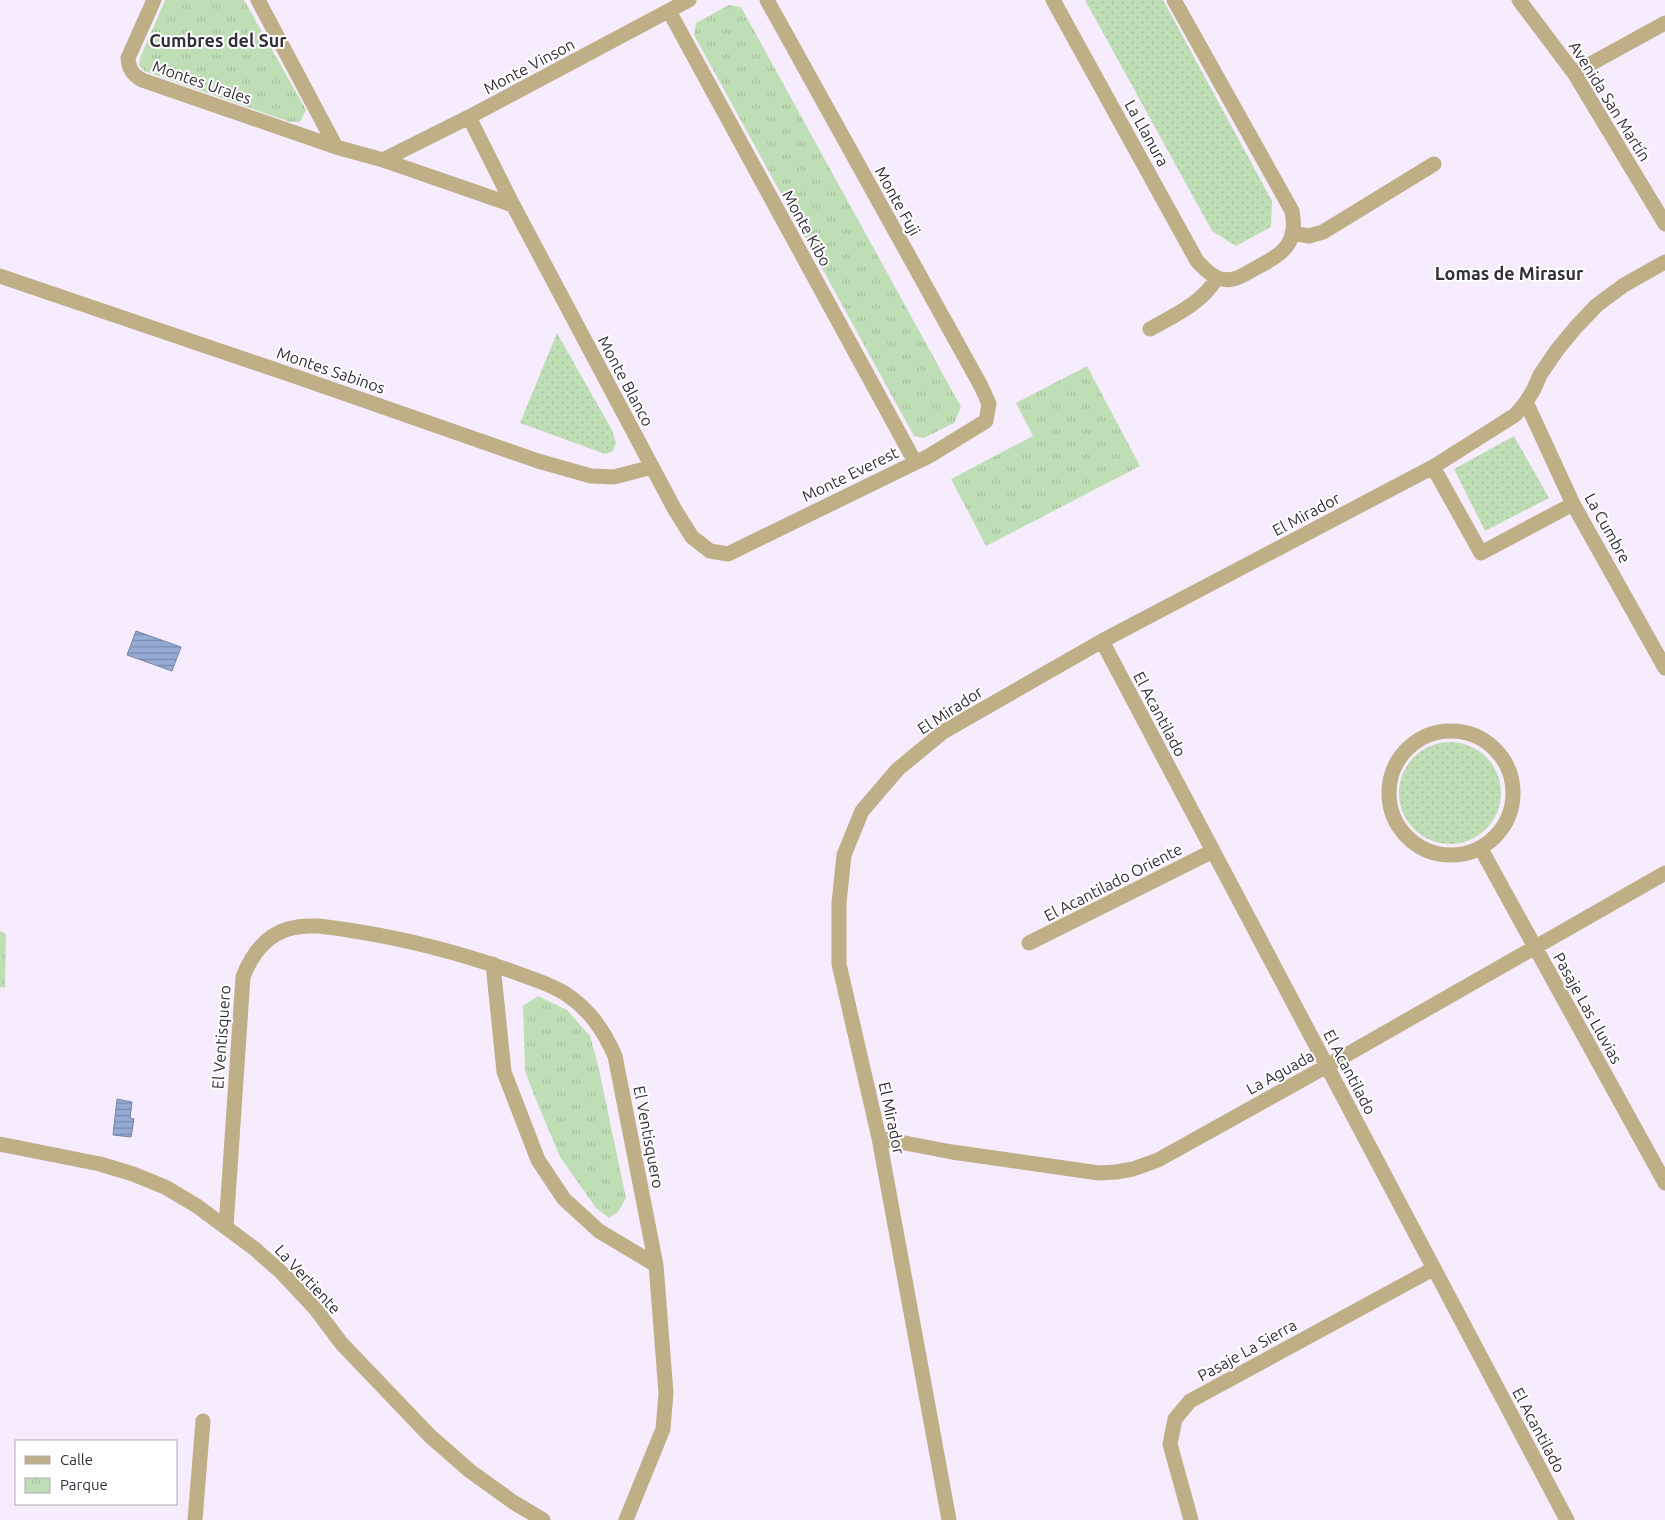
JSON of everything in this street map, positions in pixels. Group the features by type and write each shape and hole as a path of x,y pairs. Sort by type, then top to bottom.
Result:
{"street":[{"name":"Montes Urales","path":"154,0 128,58 128,66 132,74 142,80 336,147"},
{"path":"258,0 336,147 383,160 513,205"},
{"name":"Monte Vinson","path":"383,160 469,118 689,0"},
{"name":"Monte Fuji","path":"766,0 981,386 989,404 986,421"},
{"name":"La Llanura","path":"1053,0 1197,261 1205,270 1217,278"},
{"path":"1150,330 1200,299 1210,290 1217,278 1237,279 1280,255 1289,243 1294,222 1292,211 1174,0"},
{"name":"Avenida San Martín","path":"1519,0 1574,73 1665,224"},
{"name":"Monte Kibo","path":"669,11 915,462"},
{"path":"1574,73 1665,23"},
{"name":"Monte Blanco","path":"469,118 674,510 692,537 710,551 728,554"},
{"path":"1292,233 1308,236 1323,232 1434,164"},
{"name":"El Mirador","path":"950,1520 879,1138 839,964 839,903 844,855 862,811 898,769 943,732 1102,641 1433,467 1515,414 1526,402 1540,375 1557,350 1581,321 1597,305 1624,285 1665,262"},
{"name":"Montes Sabinos","path":"0,276 547,464 591,476 606,477 614,477 652,467"},
{"name":"La Cumbre","path":"1526,402 1573,504 1665,668"},
{"name":"Monte Everest","path":"728,554 954,442 986,421"},
{"path":"1433,467 1481,553 1573,504"},
{"name":"El Acantilado","path":"1102,641 1566,1520"},
{"path":"1442,731 1464,732 1484,740 1500,755 1511,774 1514,796 1509,817 1498,836 1480,849 1460,856 1438,855 1417,847 1401,832 1391,813 1388,791 1392,770 1404,751 1421,738 1442,731"},
{"name":"Pasaje Las Lluvias","path":"1480,849 1665,1183"},
{"name":"El Acantilado Oriente","path":"1029,943 1213,852"},
{"name":"La Aguada","path":"879,1138 1021,1163 1099,1173 1133,1169 1158,1160 1327,1066 1665,873"},
{"name":"El Ventisquero","path":"226,1227 243,977 249,962 259,948 272,937 286,930 302,926 318,926 397,939 446,950 493,964 547,984 565,993 590,1014 606,1037 615,1056 656,1264 666,1392 662,1429 626,1520"},
{"path":"493,964 504,1072 538,1160 564,1199 599,1232 656,1264"},
{"name":"La Vertiente","path":"0,1144 100,1164 133,1174 166,1188 197,1206 255,1249 282,1273 314,1307 342,1344 430,1436 470,1471 513,1502 543,1520"},
{"name":"Pasaje La Sierra","path":"1191,1520 1170,1444 1175,1419 1190,1401 1433,1268"},
{"path":"195,1520 203,1421"}],"green space":[{"name":"Cumbres del Sur","path":"165,0 244,0 306,110 300,122 290,122 144,71 139,65 140,58"},
{"path":"1085,0 1163,0 1272,201 1271,227 1236,246 1212,231"},
{"path":"729,5 741,7 961,407 954,423 924,438 914,436 694,35 696,23"},
{"path":"557,333 612,430 616,443 613,451 605,454 520,423"},
{"path":"1087,366 1140,466 986,546 951,479 1033,436 1016,403"},
{"path":"1514,436 1549,498 1485,531 1454,469"},
{"path":"1450,742 1470,746 1486,757 1497,773 1501,793 1497,813 1486,829 1470,840 1450,844 1430,840 1414,829 1403,813 1399,793 1403,773 1414,757 1430,746"},
{"path":"0,931 6,934 5,988 0,987"},
{"path":"538,996 567,1010 590,1036 598,1065 626,1198 618,1212 609,1218 596,1208 560,1157 525,1071 523,1006"}],"water":[{"path":"136,631 181,647 172,671 127,655"},
{"path":"117,1099 132,1102 130,1118 134,1119 131,1137 113,1135"}],"district":[{"name":"Cumbres del Sur","path":"218,41"},
{"name":"Lomas de Mirasur","path":"1509,274"}]}
